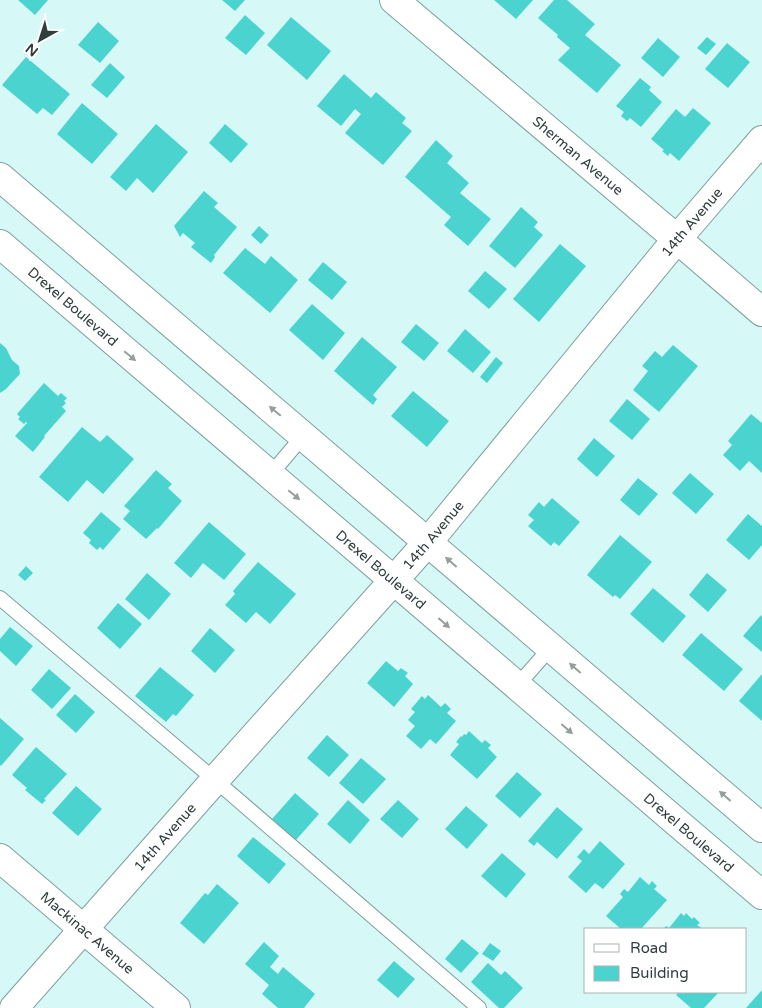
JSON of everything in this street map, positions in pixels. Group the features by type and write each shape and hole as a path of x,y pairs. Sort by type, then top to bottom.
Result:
{"street":[{"name":"Sherman Avenue","path":"394,0 762,312"},
{"name":"14th Avenue","path":"14,1008 215,780 395,581 762,140"},
{"path":"0,177 762,828"},
{"name":"Drexel Boulevard","path":"0,244 762,896"},
{"name":"Mackinac Avenue","path":"0,858 176,1008"}],"lane":[{"path":"270,474 304,435"},
{"path":"0,598 215,780 479,1008"},
{"path":"517,686 551,647"}],"building":[{"path":"18,0 48,0 35,15"},
{"path":"222,0 245,0 235,11"},
{"path":"494,0 533,0 516,19"},
{"path":"554,0 567,0 595,24 585,35 621,65 597,93 558,60 570,48 538,18"},
{"path":"245,15 265,33 246,55 225,38"},
{"path":"291,17 331,51 307,80 267,45"},
{"path":"98,22 119,41 100,63 78,45"},
{"path":"707,37 716,44 706,55 697,48"},
{"path":"658,38 680,57 663,77 641,58"},
{"path":"727,43 750,62 728,88 705,69"},
{"path":"26,57 70,94 52,115 43,108 37,114 2,85"},
{"path":"110,63 125,77 107,98 91,85"},
{"path":"344,74 371,98 376,92 406,118 402,123 412,131 383,165 345,133 361,114 355,109 341,126 317,106"},
{"path":"640,78 651,87 649,90 662,102 641,127 630,118 627,121 621,116 624,112 616,106"},
{"path":"82,103 118,134 92,164 57,134"},
{"path":"693,108 711,123 679,161 670,153 668,156 651,139 676,109 685,117"},
{"path":"156,124 188,152 153,193 137,178 126,191 110,177"},
{"path":"225,124 248,144 231,163 209,143"},
{"path":"436,140 453,156 447,163 469,183 460,193 491,219 468,246 444,225 451,217 405,177"},
{"path":"204,191 218,203 214,207 237,227 214,255 215,257 211,263 191,247 195,243 183,233 180,237 174,226"},
{"path":"521,207 538,222 534,227 543,235 515,268 489,246"},
{"path":"259,226 269,235 261,244 251,235"},
{"path":"560,244 586,266 539,322 513,299"},
{"path":"245,248 265,264 271,256 298,280 270,313 223,273"},
{"path":"323,262 347,282 332,300 308,280"},
{"path":"485,271 507,289 489,309 468,291"},
{"path":"312,304 345,333 323,360 289,330"},
{"path":"416,324 439,343 424,361 401,342"},
{"path":"465,329 491,352 473,373 447,351"},
{"path":"362,337 397,367 373,395 377,399 373,405 334,371"},
{"path":"0,343 6,348 12,360 19,366 20,374 0,393"},
{"path":"673,345 698,366 659,412 633,390 648,371 642,366 655,351 662,357"},
{"path":"496,357 503,363 487,383 480,377"},
{"path":"44,383 58,396 61,393 67,398 64,401 66,403 62,407 66,411 33,452 15,436 27,423 24,424 18,419 20,417 17,414"},
{"path":"413,391 449,421 427,447 391,416"},
{"path":"627,399 650,419 632,440 609,421"},
{"path":"751,414 762,423 762,473 749,461 740,471 723,455 732,445 728,441"},
{"path":"82,427 100,442 107,435 134,459 103,494 87,480 68,502 39,477"},
{"path":"594,438 615,456 597,477 577,459"},
{"path":"156,470 172,484 168,488 182,501 158,529 146,539 123,519 130,511 124,506"},
{"path":"690,473 714,494 696,514 672,493"},
{"path":"638,478 658,494 639,516 620,500"},
{"path":"552,498 580,522 559,546 554,542 551,546 528,526 534,520 528,515 539,502 544,507"},
{"path":"101,512 121,529 103,550 100,547 97,550 89,543 91,540 83,533"},
{"path":"748,514 762,526 762,545 749,560 726,540"},
{"path":"209,522 246,554 224,580 203,563 191,578 174,563"},
{"path":"620,535 652,562 620,599 615,595 613,597 587,575"},
{"path":"258,562 296,594 270,624 256,612 246,623 225,605 235,594 233,591"},
{"path":"26,566 33,573 25,581 18,575"},
{"path":"147,573 171,594 149,620 125,599"},
{"path":"707,573 727,590 708,612 689,595"},
{"path":"653,588 686,616 663,643 630,614"},
{"path":"118,603 142,624 120,649 97,628"},
{"path":"761,615 762,617 762,652 743,636"},
{"path":"10,627 33,646 16,666 0,651 0,639"},
{"path":"210,628 235,650 215,673 191,651"},
{"path":"701,633 743,669 724,691 682,655"},
{"path":"386,661 398,671 401,668 408,673 405,676 413,684 394,707 367,683"},
{"path":"160,667 194,695 176,716 173,714 166,722 135,696"},
{"path":"49,669 71,688 52,709 31,690"},
{"path":"762,674 762,721 739,701"},
{"path":"75,694 95,712 76,733 56,715"},
{"path":"428,695 441,707 445,703 451,709 447,713 456,721 436,744 430,739 421,749 406,736 415,726 408,720 415,712 411,709 422,696 425,699"},
{"path":"0,718 24,739 1,766 0,765"},
{"path":"469,731 482,743 485,740 491,745 488,748 497,757 477,779 450,755 459,744 456,742"},
{"path":"327,735 349,755 329,777 307,758"},
{"path":"36,747 67,774 44,799 46,800 42,804 25,790 27,788 12,775"},
{"path":"361,758 386,779 363,804 339,783"},
{"path":"517,772 542,794 520,818 495,796"},
{"path":"76,786 102,809 78,836 52,813"},
{"path":"295,793 319,814 296,840 272,819"},
{"path":"348,800 370,820 350,844 327,824"},
{"path":"398,800 419,819 402,838 380,819"},
{"path":"466,806 488,825 467,849 445,829"},
{"path":"557,807 583,829 557,859 537,842 534,846 528,841"},
{"path":"253,837 286,864 269,884 237,856"},
{"path":"600,841 625,864 603,889 595,883 586,893 568,877 582,861 577,857 584,849 589,854"},
{"path":"502,853 526,874 506,898 481,876"},
{"path":"640,877 649,885 652,881 657,886 654,889 667,900 642,928 620,928 606,916 623,897 620,894 624,889 628,892"},
{"path":"217,884 239,903 204,944 180,923 205,893 208,895"},
{"path":"681,913 684,916 686,913 692,919 694,917 700,923 697,925 702,928 669,928"},
{"path":"462,939 479,953 461,973 445,959"},
{"path":"264,942 279,956 270,967 278,974 283,967 315,994 304,1008 278,1008 262,994 269,985 245,964"},
{"path":"490,943 501,951 493,961 482,954"},
{"path":"394,961 415,979 398,998 377,980"},
{"path":"488,963 501,975 505,971 523,988 504,1008 499,1008 471,982"},
{"path":"762,990 762,1008 746,1008"},
{"path":"678,993 718,993 704,1008 691,1008 676,995"}]}
